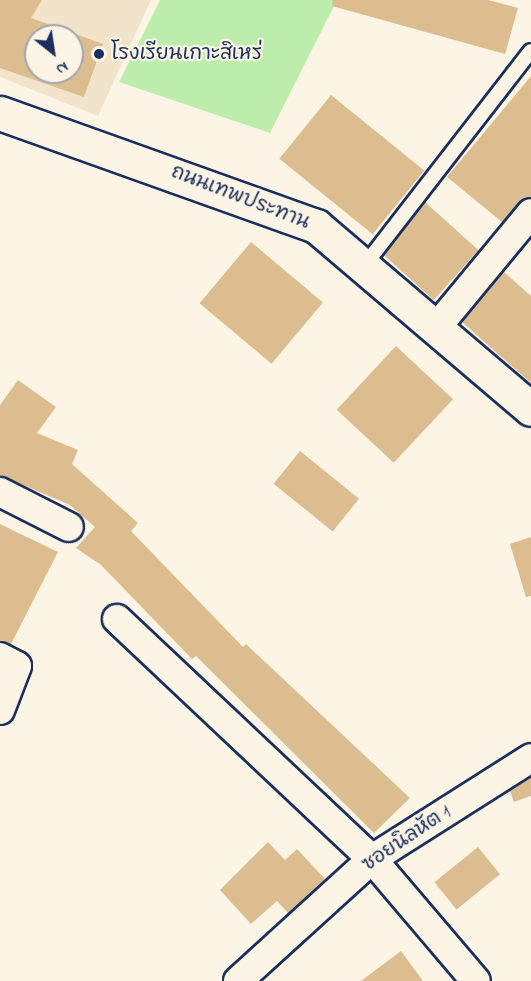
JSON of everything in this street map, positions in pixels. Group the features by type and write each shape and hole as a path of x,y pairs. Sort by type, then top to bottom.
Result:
{"street":[{"name":"ถนนเทพประทาน","path":"0,114 316,226 531,409"},
{"path":"436,328 521,244 531,213"},
{"path":"0,492 69,527"},
{"path":"117,619 372,859 476,981"},
{"path":"0,657 17,666 0,710"},
{"name":"ซอยนิลหัต 1","path":"238,981 372,859 531,758"}],"lane":[{"path":"364,266 531,51"}],"shaded area":[{"name":"โรงเรียนเกาะสิเหร่","path":"0,0 151,0 98,116 0,77"}],"green space":[{"path":"160,0 337,0 270,133 119,82"}],"building":[{"path":"0,0 42,0 31,18 48,24 24,24 24,76 0,68"},
{"path":"333,0 488,0 518,8 505,54 332,6"},
{"path":"84,37 103,44 84,97 46,84 84,84"},
{"path":"531,76 531,197 502,222 447,177"},
{"path":"331,95 424,171 373,234 279,159"},
{"path":"425,202 479,250 434,300 380,252"},
{"path":"251,242 323,302 272,364 200,303"},
{"path":"504,272 531,296 531,383 462,322"},
{"path":"396,346 453,399 394,463 337,410"},
{"path":"18,380 56,407 37,433 78,450 72,464 138,523 131,531 243,647 246,644 410,798 374,833 196,656 192,659 101,565 76,548 95,527 70,505 0,475 0,405"},
{"path":"300,451 359,499 333,531 274,484"},
{"path":"0,524 58,552 11,644 0,641"},
{"path":"531,537 531,596 526,597 510,544"},
{"path":"531,778 531,796 514,802 510,791"},
{"path":"268,842 285,860 297,849 325,879 288,913 277,901 251,924 220,890"},
{"path":"478,847 500,874 457,909 434,882"},
{"path":"401,951 423,981 361,981"}],"place":[{"name":"โรงเรียนเกาะสิเหร่","path":"99,54"}]}
